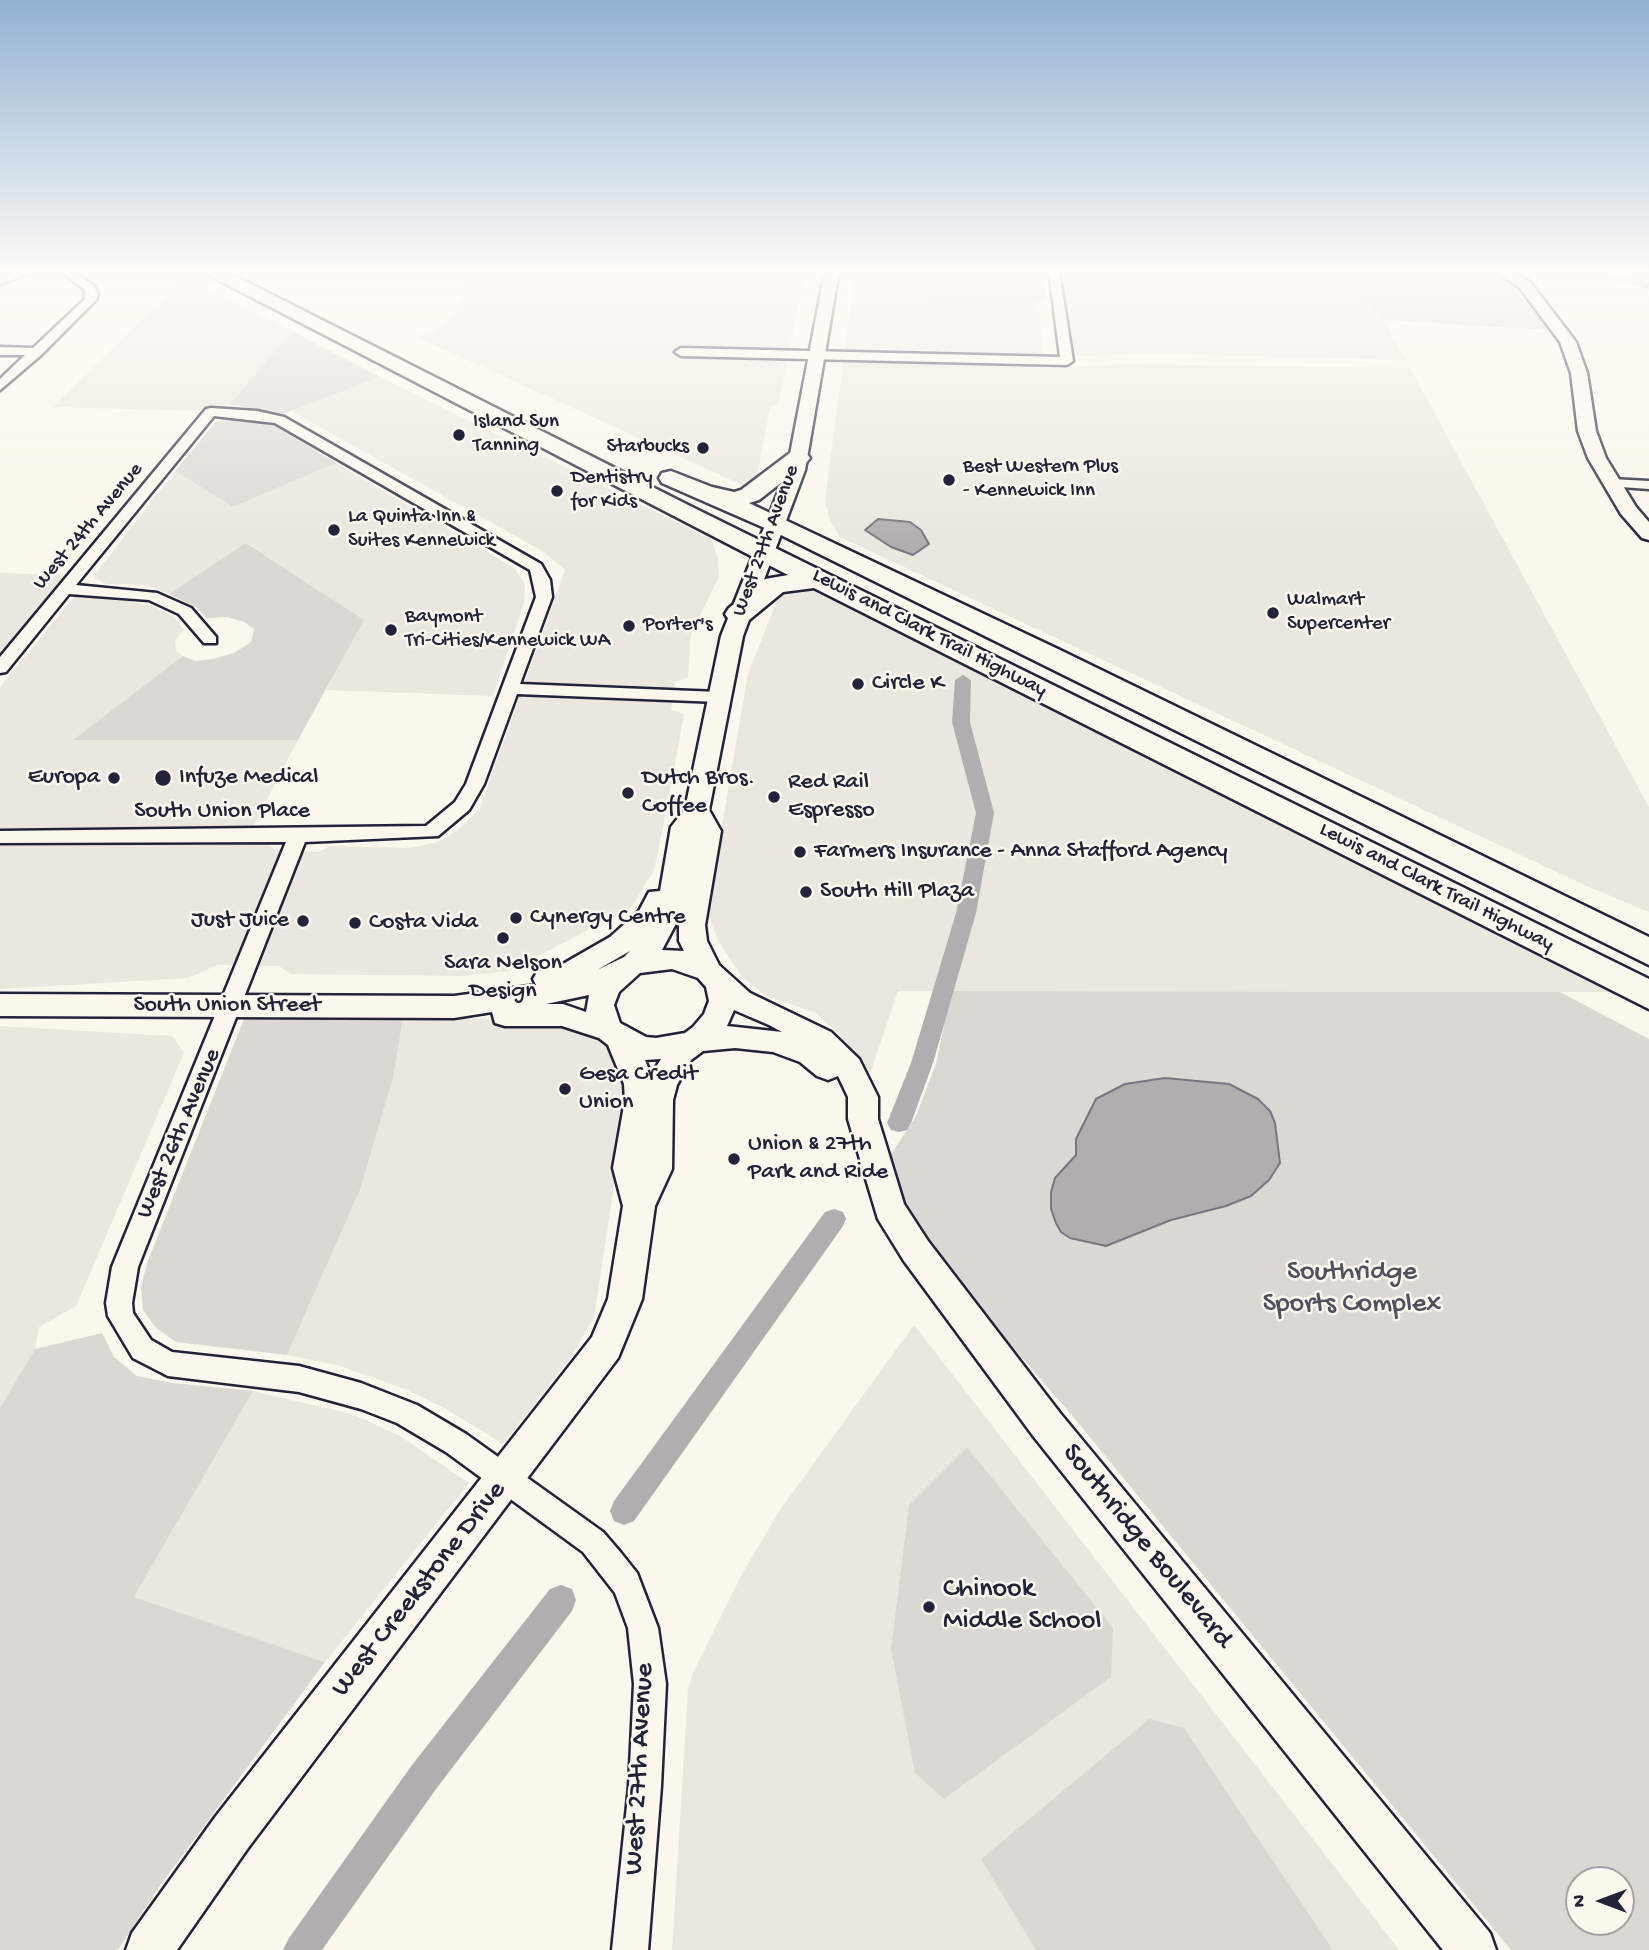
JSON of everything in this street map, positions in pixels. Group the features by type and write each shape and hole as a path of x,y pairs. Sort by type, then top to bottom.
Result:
{"highway":[{"name":"Lewis and Clark Trail Highway","path":"402,362 1649,952"},
{"path":"434,362 457,373"},
{"name":"Lewis and Clark Trail Highway","path":"798,458 765,486 750,495 734,499 717,496 654,468 770,537 826,582 1649,995"},
{"path":"739,614 775,585 811,580 826,582"}],"main road":[{"name":"West 27th Avenue","path":"627,968 651,946 671,907 739,614 798,458 815,362"},
{"path":"1575,362 1579,373 1587,431 1611,482 1649,534"},
{"name":"West 27th Avenue","path":"691,819 708,831 691,910 691,925 693,941 713,977"},
{"path":"367,1006 399,991 485,990 537,982 599,958 620,944 650,916 661,891 673,835 691,819"},
{"path":"672,959 686,961 713,977 723,1000 721,1010 711,1027 694,1041 656,1049 629,1044 604,1023 600,1005 606,987 627,968 672,959"},
{"name":"South Union Street","path":"454,1007 564,991 593,984 627,968"},
{"name":"Southridge Boulevard","path":"713,977 740,1000 802,1028 836,1052 863,1097 863,1119 889,1209 916,1251 1047,1425 1474,1950"},
{"name":"South Union Street","path":"0,1005 454,1007 496,1014 563,1015 614,1034"},
{"name":"West Creekstone Drive","path":"614,1034 633,1064 639,1084 638,1111 629,1168 639,1206"},
{"name":"Southridge Boulevard","path":"694,1041 759,1039 810,1054 836,1076 851,1104 863,1119"},
{"name":"West Creekstone Drive","path":"149,1950 232,1832 607,1347 625,1299 639,1206 656,1169 660,1091 673,1062 694,1041"}],"street":[{"path":"0,386 26,362"},
{"name":"West 24th Avenue","path":"0,668 211,412 257,415 279,421 536,567 544,597 510,689"},
{"path":"1611,482 1649,485"},
{"path":"65,589 152,596 184,611 210,640"},
{"path":"510,689 719,697"},
{"name":"South Union Place","path":"0,837 414,835 431,832 443,825 463,806 475,784 510,689"},
{"name":"West 26th Avenue","path":"121,1316 119,1303 125,1267 233,1006 298,836"},
{"name":"West 27th Avenue","path":"121,1316 142,1349 169,1364 299,1379 361,1396 431,1427 593,1542 626,1584 643,1628 648,1656 649,1720 630,1950"}],"shaded area":[{"path":"99,362 266,362 230,404 202,411 53,407"},
{"path":"472,362 787,362 779,403 770,407 756,482 742,485"},
{"path":"843,362 1043,362 1044,368 1125,364 1410,368 1649,807 1649,912 1591,888 840,537 830,521 825,500"},
{"path":"380,377 711,539 718,558 719,577 691,634 688,677 675,682 671,710 684,714 667,807 654,870 632,907 509,971 462,976 291,974 279,966 217,965 188,978 0,989 0,840 267,844 275,849 319,852 329,846 410,848 438,842 458,830 479,810 565,570 544,552 291,411"},
{"path":"336,463 514,568 525,584 524,603 493,696 326,690 363,620 247,543 169,594 146,585 106,584 93,577 175,471 233,507"},
{"path":"878,519 910,522 921,530 929,544 913,555 891,547 865,530"},
{"path":"0,573 65,575 0,652"},
{"path":"810,587 825,589 1612,992 898,991 868,1080 842,1037 814,1012 766,996 741,976 718,940 705,907 715,866 748,674 778,598 790,590"},
{"path":"74,597 113,598 155,607 173,616 184,630 175,640 176,651 183,656 75,740 298,740 251,830 0,829 0,687"},
{"path":"546,1018 585,1027 613,1049 630,1081 594,1317 569,1360 503,1444 446,1409 405,1389 337,1365 287,1355 360,1190 393,1078 403,1019"},
{"path":"0,1026 172,1036 184,1053 76,1306 39,1327 35,1349 0,1408"},
{"path":"1165,1078 1229,1084 1258,1099 1270,1111 1275,1123 1280,1163 1269,1180 1251,1196 1226,1206 1171,1220 1106,1246 1070,1238 1061,1232 1056,1223 1051,1209 1051,1192 1055,1178 1076,1155 1076,1139 1096,1099 1125,1084"},
{"name":"Chinook Middle School","path":"914,1325 1399,1950 672,1950 688,1689 693,1673 742,1574 780,1510"},
{"path":"253,1391 352,1414 400,1436 469,1483 325,1662 134,1597"}],"green space":[{"path":"266,362 351,362 380,377 283,414 230,404"},
{"path":"230,418 274,425 336,463 233,507 175,471 216,422"},
{"path":"246,543 364,620 298,740 73,740 183,656 195,661 213,659 234,653 251,642 254,629 244,622 227,617 207,618 196,607 169,594"},
{"name":"Southridge Sports Complex","path":"951,991 1560,992 1649,1039 1649,1950 1511,1950 1070,1413 960,1286 900,1206 885,1163 915,1118 936,1064"},
{"path":"244,1019 403,1019 393,1078 360,1190 287,1355 176,1342 156,1328 143,1310 141,1287 147,1263"},
{"path":"102,1333 114,1357 137,1376 172,1383 253,1391 134,1597 325,1662 159,1887 118,1950 0,1950 0,1408 35,1349"},
{"path":"967,1447 1113,1628 1111,1677 944,1799 915,1773 891,1649 909,1505"},
{"path":"1149,1719 1184,1728 1333,1950 1036,1950 981,1859"}],"waterway":[{"path":"899,1123 922,1063 966,913 985,813 961,722 963,680"},
{"path":"624,1511 834,1219"},
{"path":"301,1950 424,1777 561,1600"}],"place":[{"name":"Island Sun Tanning","path":"459,435"},
{"name":"Starbucks","path":"703,448"},
{"name":"Best Western Plus - Kennewick Inn","path":"949,480"},
{"name":"Dentistry for Kids","path":"557,491"},
{"name":"La Quinta Inn & Suites Kennewick","path":"334,530"},
{"name":"Walmart Supercenter","path":"1273,613"},
{"name":"Porter's","path":"629,626"},
{"name":"Baymont Tri-Cities/Kennewick WA","path":"391,630"},
{"name":"Circle K","path":"858,684"},
{"name":"Europa","path":"114,778"},
{"name":"Infuze Medical","path":"163,778"},
{"name":"Dutch Bros. Coffee","path":"628,793"},
{"name":"Red Rail Espresso","path":"774,797"},
{"name":"Farmers Insurance - Anna Stafford Agency","path":"800,852"},
{"name":"South Hill Plaza","path":"806,892"},
{"name":"Cynergy Centre","path":"516,918"},
{"name":"Just Juice","path":"303,921"},
{"name":"Costa Vida","path":"355,923"},
{"name":"Sara Nelson Design","path":"503,938"},
{"name":"Gesa Credit Union","path":"565,1089"},
{"name":"Union & 27th Park and Ride","path":"734,1159"},
{"name":"Chinook Middle School","path":"929,1607"}]}
